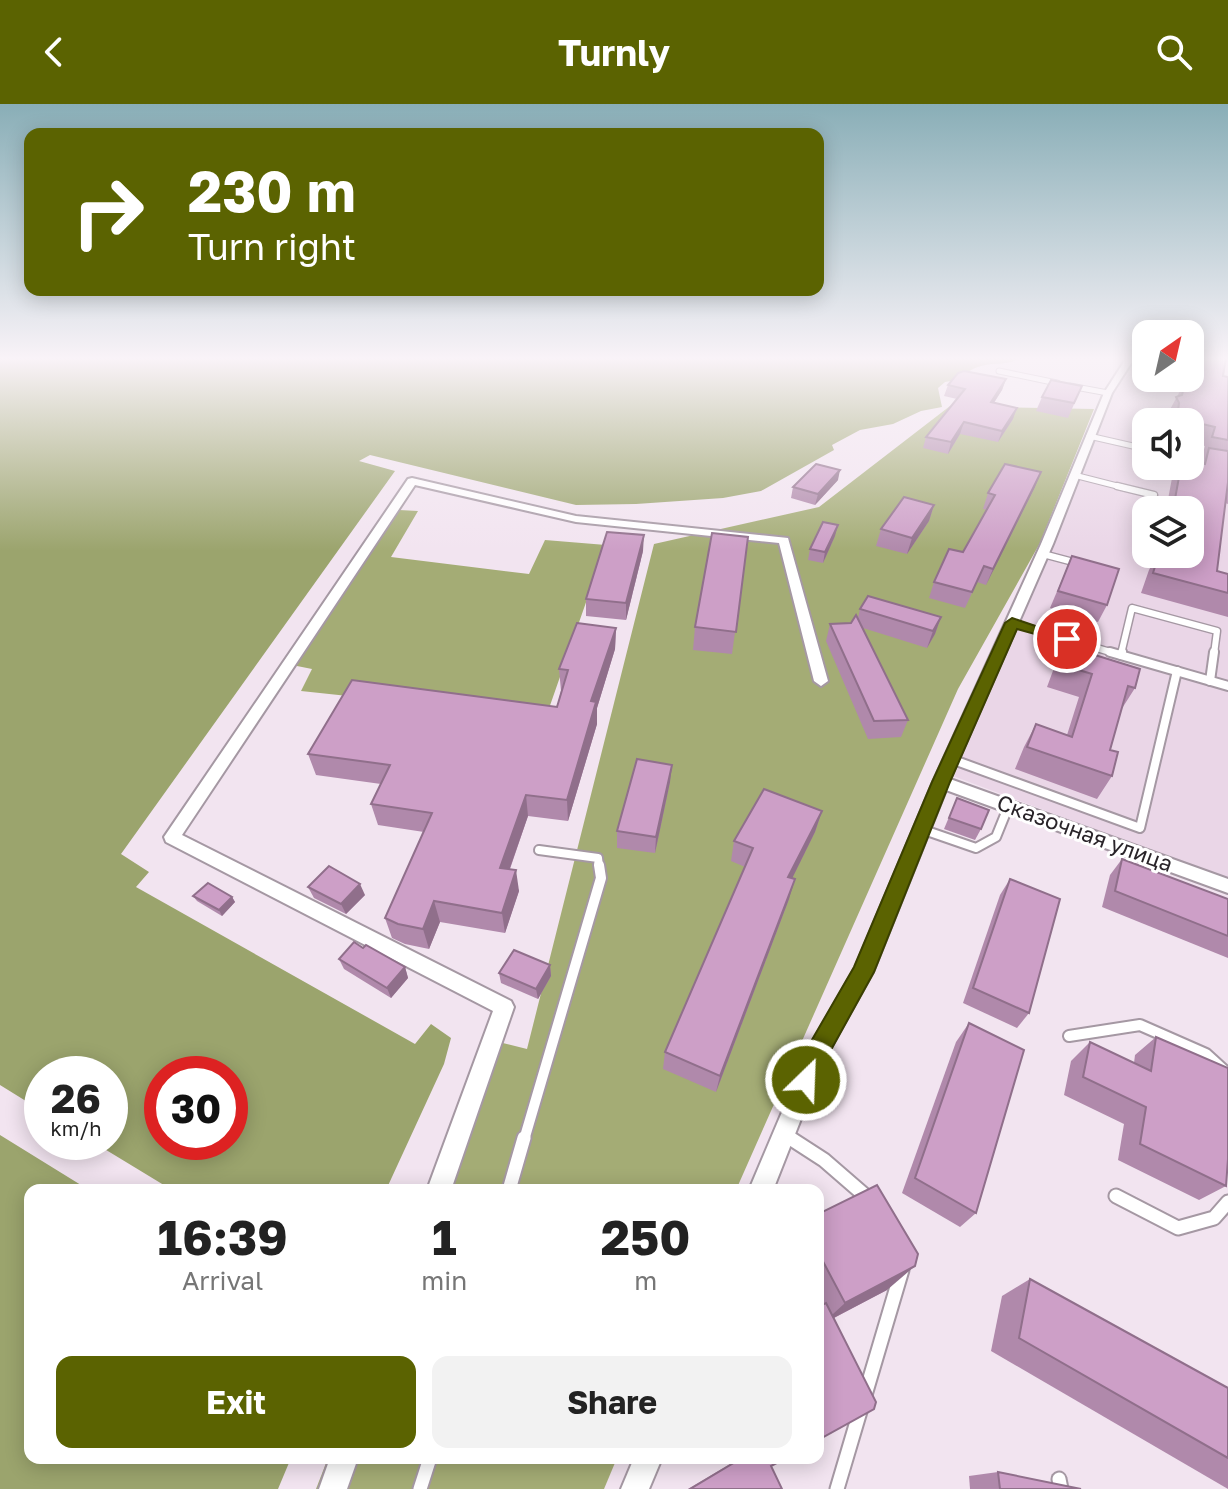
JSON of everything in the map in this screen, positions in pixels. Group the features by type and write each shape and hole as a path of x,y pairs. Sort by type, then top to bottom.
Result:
{"street":[{"path":"763,1184 817,1053 863,972 924,830 941,782 1043,554 1095,422"},
{"path":"441,1184 504,1007 172,837 412,481 576,519 784,540 821,681"},
{"name":"Сказочная улица","path":"941,782 1228,886"},
{"path":"333,1489 342,1464"},
{"path":"635,1489 645,1464"}],"lane":[{"path":"1089,436 1132,446"},
{"path":"1204,462 1228,467"},
{"path":"1074,475 1154,495"},
{"path":"1043,554 1086,566"},
{"path":"1121,655 1132,608 1217,631 1210,681"},
{"path":"1012,623 1228,686"},
{"path":"951,759 1140,828 1177,671"},
{"path":"924,830 976,848 996,837 1009,805"},
{"path":"511,1184 601,878 598,858 539,850"},
{"path":"1069,1036 1140,1025 1206,1054 1228,1074"},
{"path":"784,1134 824,1160 876,1206"},
{"path":"1116,1196 1178,1228 1214,1218 1228,1202"},
{"path":"837,1489 904,1265 900,1254"},
{"path":"420,1489 428,1464"}],"shaded area":[{"path":"0,422 898,422 860,430 832,445 834,450 761,491 723,498 576,505 370,455 359,461 395,471 121,854 149,872 136,887 415,1044 431,1024 451,1038 444,1064 389,1184 162,1184 123,1160 128,1160 128,1056 24,1056 24,1100 0,1085"},
{"path":"930,422 1089,422 1040,543 958,689 739,1184 428,1184 482,1038 527,1049 654,544 819,507"},
{"path":"1097,422 1132,422 1132,480 1204,480 1204,422 1228,422 1228,879 945,773"},
{"path":"399,510 418,511 391,557 529,574 545,540 606,545 546,717 301,691 312,669 292,665"},
{"path":"0,1135 24,1150 24,1160 40,1160 79,1184 24,1184 24,1464 288,1464 278,1489 0,1489"},
{"path":"326,1464 614,1464 604,1489 316,1489"}],"building":[{"path":"938,422 1008,422 1002,431 964,422 951,442 926,437"},
{"path":"1204,422 1228,422 1228,440 1212,437 1215,427 1204,424"},
{"path":"1209,448 1228,451 1228,482 1217,571 1228,574 1228,593 1153,573 1155,568 1204,568 1204,496 1176,496 1178,480 1204,480"},
{"path":"816,464 840,470 818,494 793,487"},
{"path":"1005,464 1041,472 993,569 984,566 972,592 934,582 949,549 963,552 995,495 988,493"},
{"path":"904,497 934,505 912,538 881,529"},
{"path":"823,522 838,525 825,552 810,549"},
{"path":"607,532 644,535 626,603 586,599"},
{"path":"712,533 748,537 736,632 695,627"},
{"path":"1072,556 1119,569 1107,605 1058,591"},
{"path":"868,596 941,617 933,631 860,609"},
{"path":"856,615 908,720 874,721 830,624 851,623"},
{"path":"577,623 616,628 591,701 596,702 567,800 526,795 500,868 516,870 502,913 434,901 423,929 385,918 432,813 371,804 390,765 308,754 352,680 557,707 568,670 559,669"},
{"path":"1066,646 1140,669 1135,688 1128,686 1110,750 1118,752 1112,776 1027,747 1036,724 1072,737 1092,674 1059,664"},
{"path":"637,759 672,765 656,837 617,831"},
{"path":"764,789 822,811 788,877 795,879 720,1076 665,1052 753,848 734,841"},
{"path":"957,798 989,810 981,829 949,818"},
{"path":"1122,859 1228,899 1228,936 1115,891"},
{"path":"329,866 360,884 341,904 308,887"},
{"path":"1010,879 1060,899 1029,1013 973,988"},
{"path":"208,883 232,897 219,910 193,896"},
{"path":"354,942 363,948 366,945 405,967 387,988 339,959"},
{"path":"514,950 550,965 536,989 499,973"},
{"path":"969,1023 1024,1050 976,1213 915,1178"},
{"path":"1156,1037 1228,1068 1226,1186 1140,1144 1146,1107 1083,1077 1090,1042 1151,1071"},
{"path":"877,1185 918,1254 915,1266 845,1303 824,1263 824,1211"},
{"path":"1030,1279 1228,1388 1228,1458 1019,1338"},
{"path":"824,1304 876,1402 874,1409 824,1437"},
{"path":"732,1464 775,1464 771,1466 782,1489 690,1489"},
{"path":"998,1472 1081,1489 1000,1489"}],"route":[{"path":"806,1080 817,1053 863,972 924,830 941,782 1012,623 1067,639"}]}
